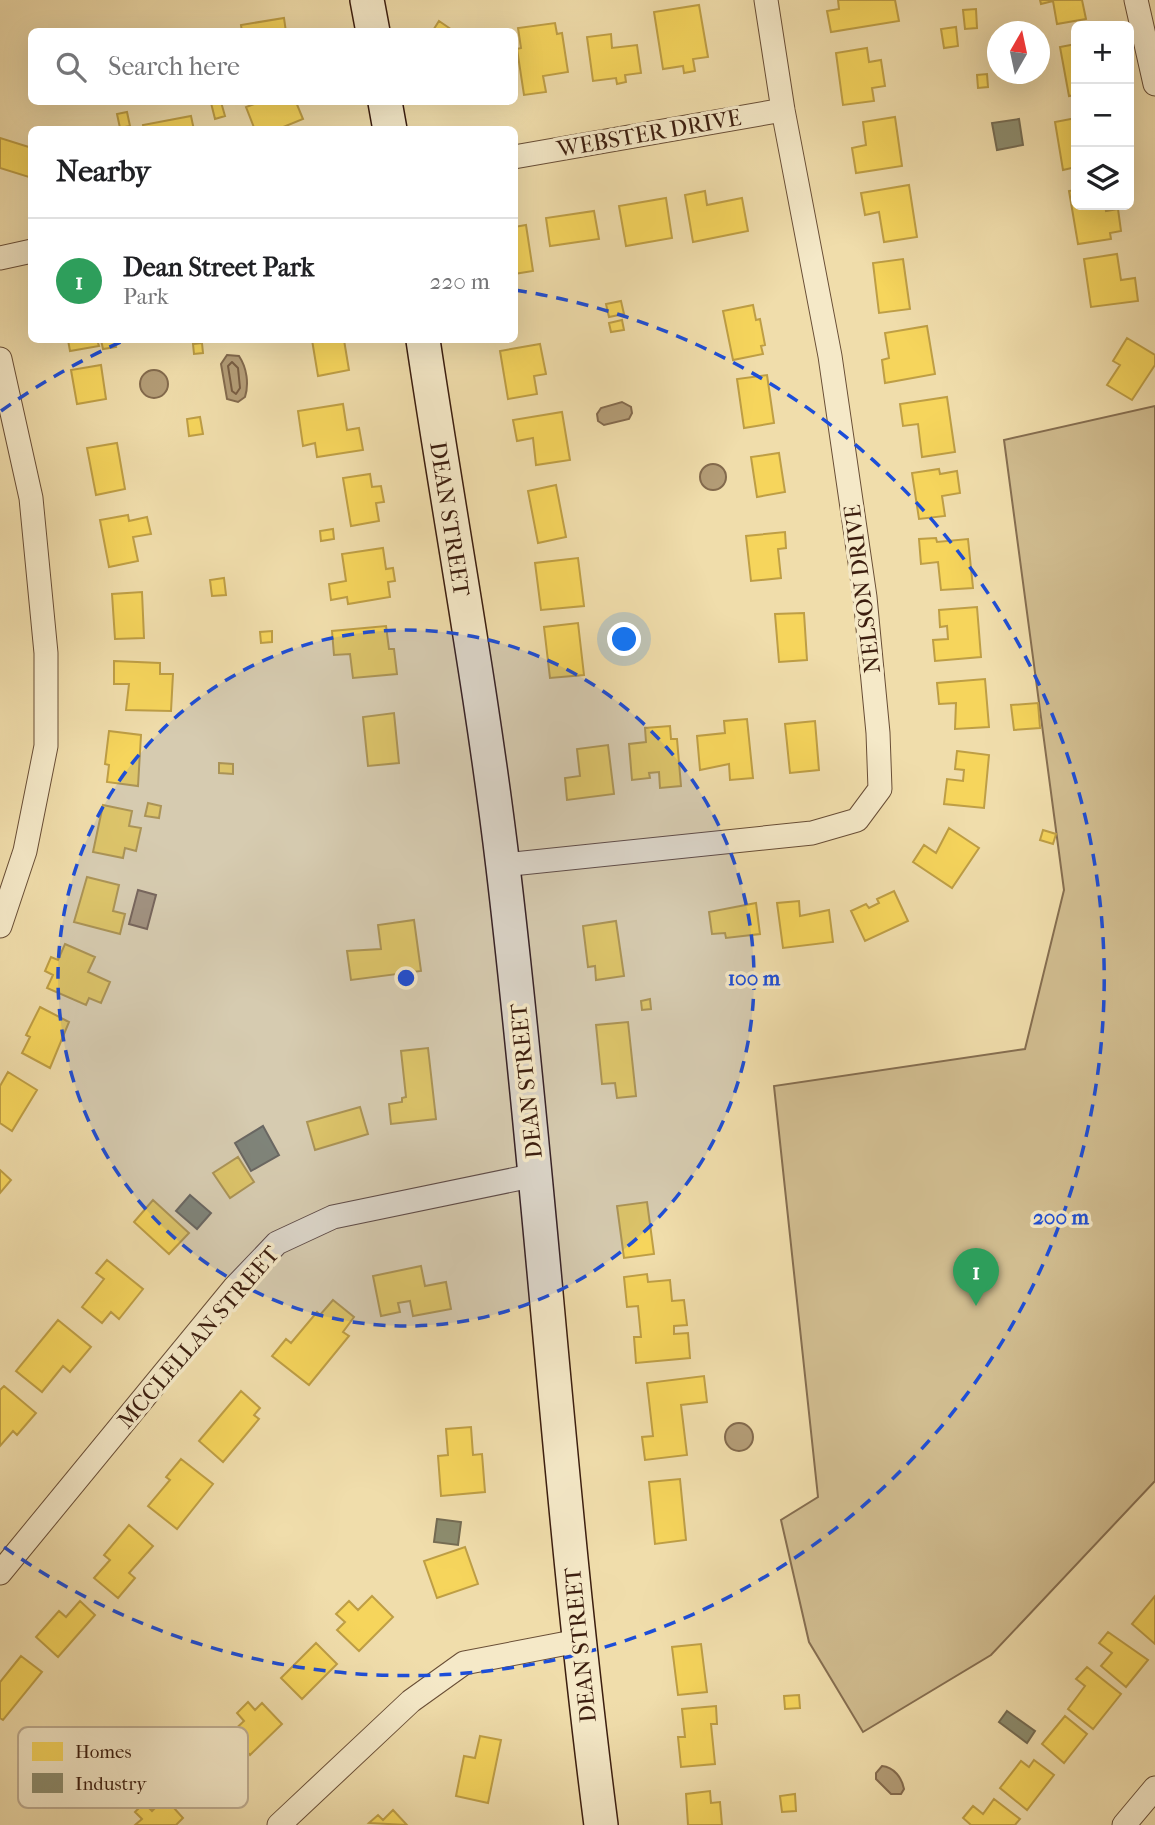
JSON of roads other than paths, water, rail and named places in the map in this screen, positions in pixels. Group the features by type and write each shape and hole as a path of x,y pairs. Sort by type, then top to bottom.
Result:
{"street":[{"path":"367,0 372,28"},
{"name":"NELSON DRIVE","path":"503,865 812,833 857,820 880,789 878,733 865,597 830,356 783,110 766,0"},
{"path":"1136,0 1155,84"},
{"path":"386,105 389,126"},
{"name":"WEBSTER DRIVE","path":"518,156 783,110"},
{"path":"0,258 28,252"},
{"name":"DEAN STREET","path":"423,343 503,865 536,1175 578,1641 601,1825"},
{"path":"0,359 31,498 46,653 46,746 25,850 0,926"},
{"name":"MCCLELLAN STREET","path":"0,1573 234,1288 277,1243 333,1217 536,1175"},
{"path":"279,1825 411,1701 464,1663 578,1641"},
{"path":"1124,1825 1155,1788"}],"water":[{"path":"227,355 239,356 245,371 245,397 238,402 227,399 221,364"},
{"path":"154,370 164,374 168,384 164,394 154,398 144,394 140,384 144,374"},
{"path":"622,402 631,407 629,419 604,425 598,421 597,414 601,408"},
{"path":"713,464 723,467 726,477 723,487 713,490 703,487 700,477 703,467"},
{"path":"138,890 156,895 147,929 129,924"},
{"path":"739,1423 749,1427 753,1437 749,1447 739,1451 729,1447 725,1437 729,1427"},
{"path":"882,1766 890,1768 899,1777 904,1789 901,1794 891,1794 876,1779 876,1773"}],"place":[{"name":"Dean Street Park","path":"976,1306"}]}
